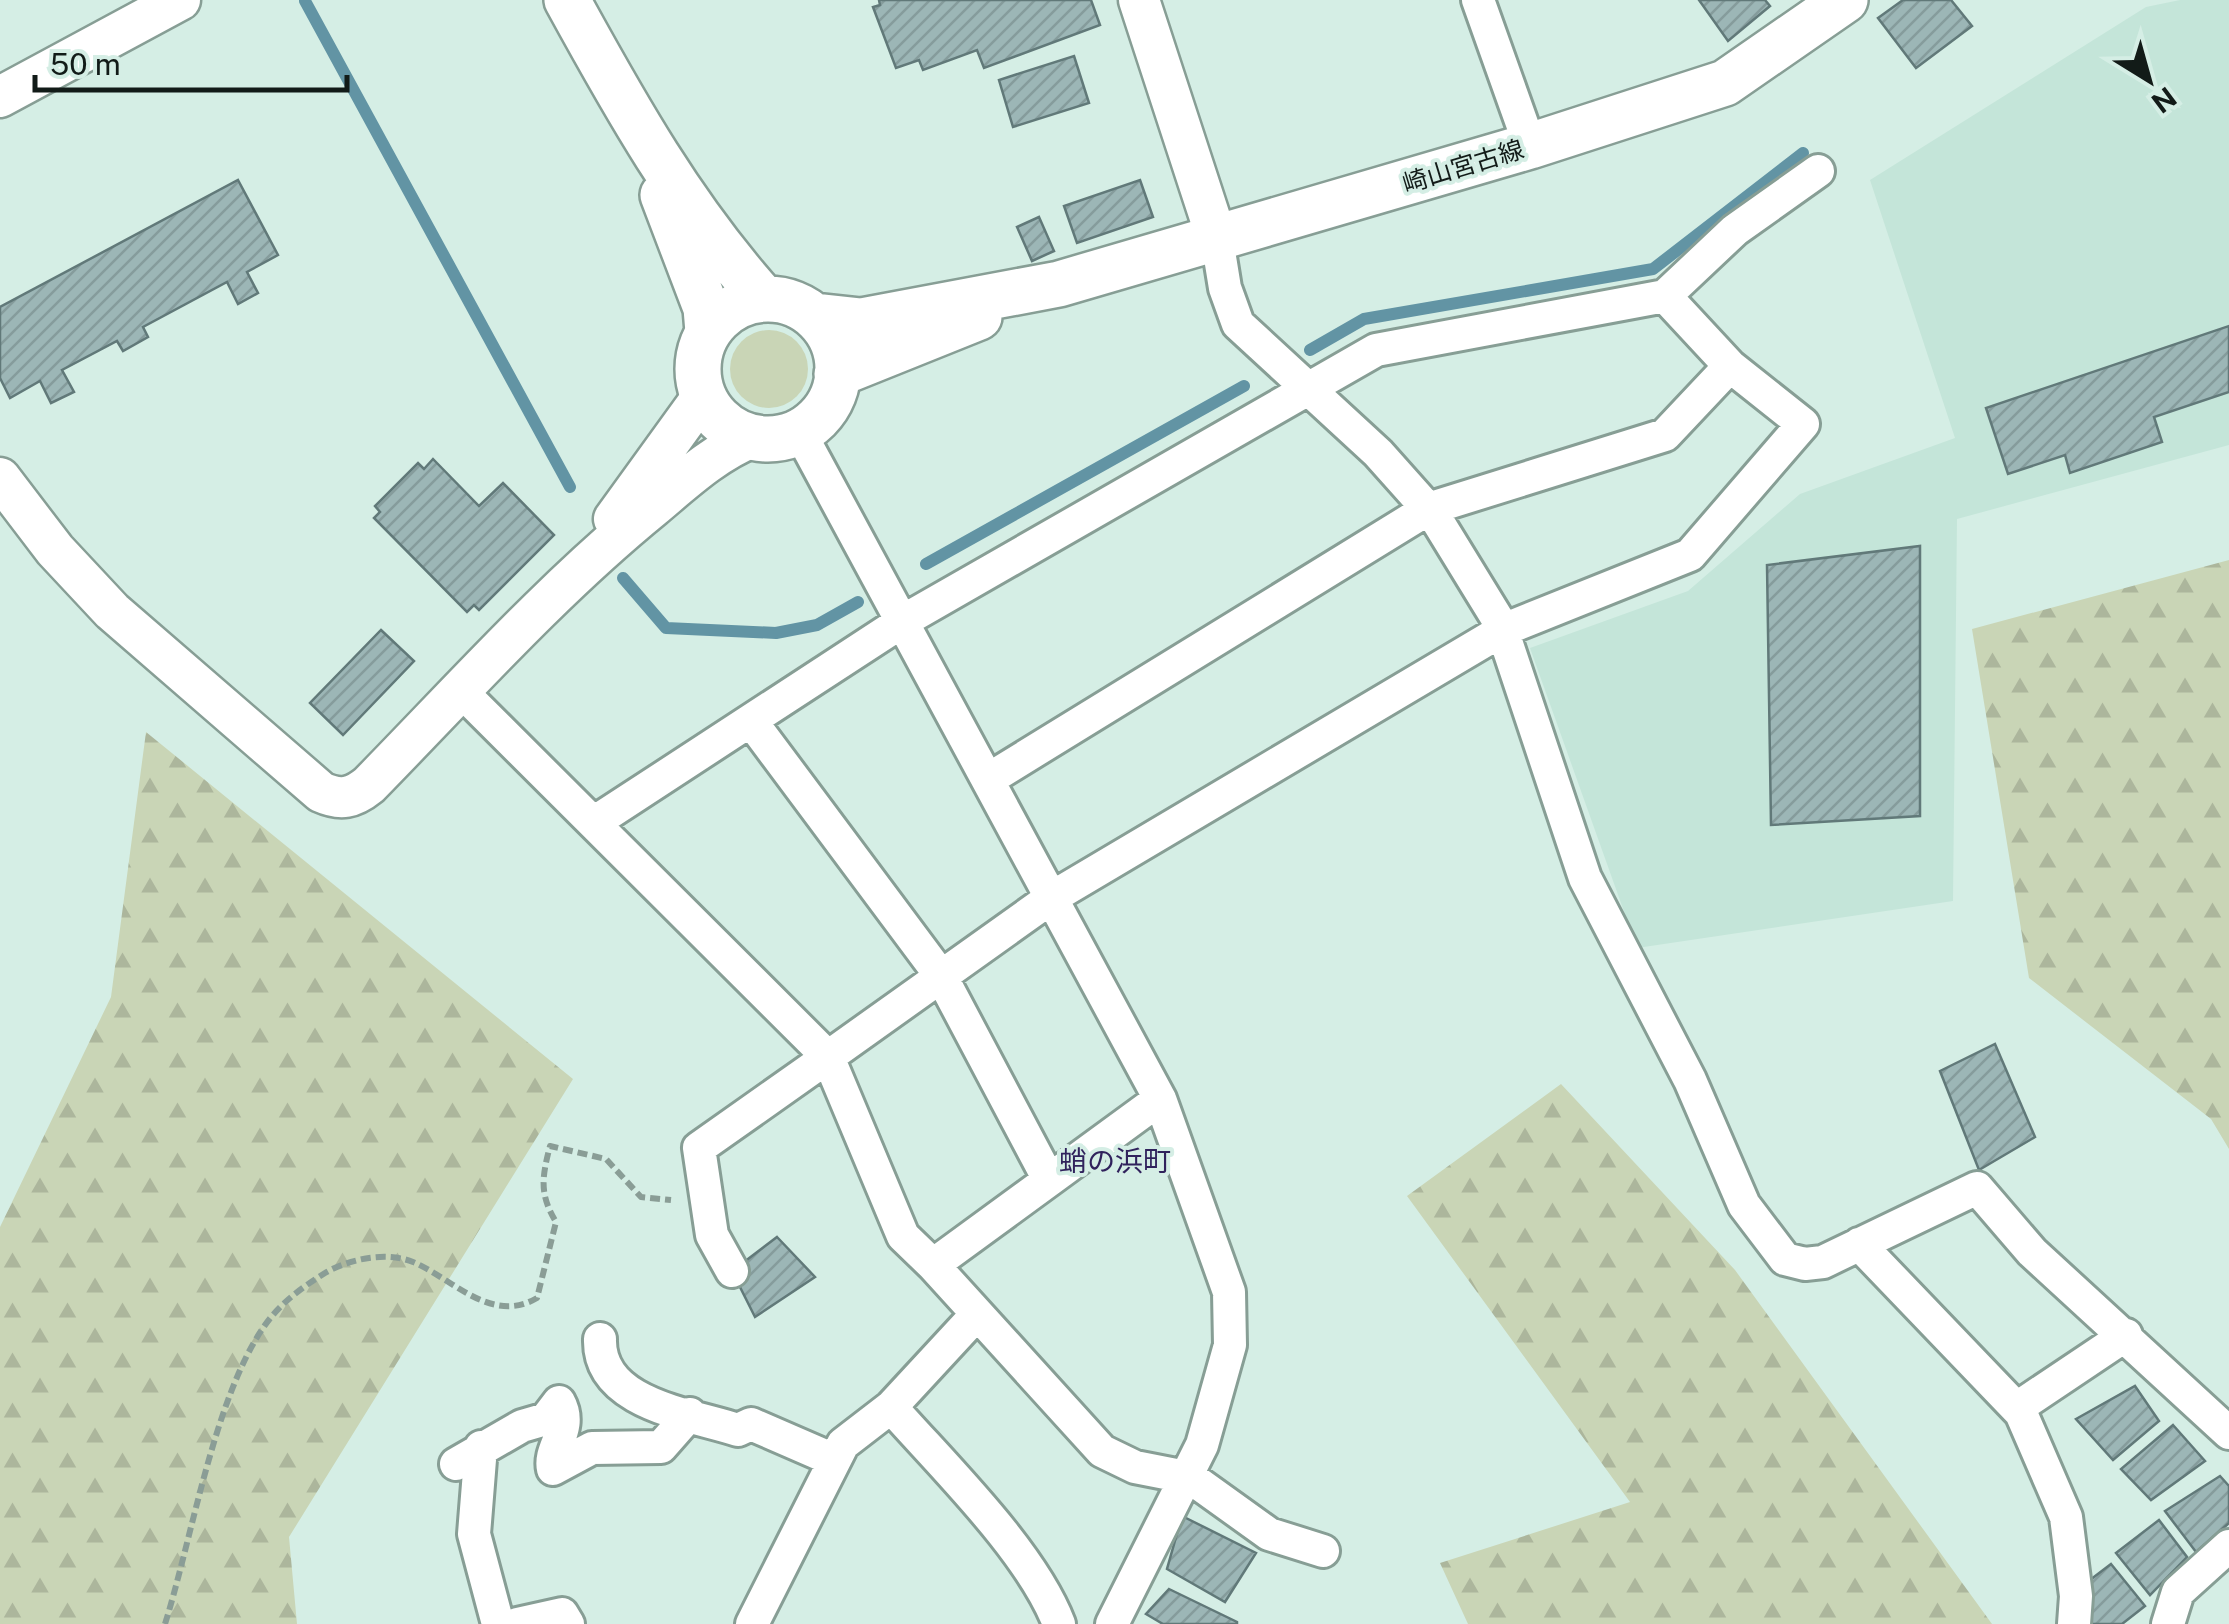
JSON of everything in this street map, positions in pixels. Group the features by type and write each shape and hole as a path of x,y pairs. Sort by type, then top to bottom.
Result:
{"main road":[{"path":"567,0 642,136 724,253 764,299 732,308 708,332"},
{"name":"崎山宮古線","path":"764,299 782,300 815,316 862,321 1059,284 1530,146 1725,83 1845,0"},
{"path":"642,136 706,308 708,332 698,364 702,396 723,422 753,437 799,431 826,408 838,374 836,353 815,316"},
{"name":"崎山宮古線","path":"838,374 1059,284"}],"street":[{"path":"0,97 180,0"},
{"path":"1139,0 1217,239 1225,288 1238,324 1378,453 1428,509 1502,630 1585,878 1690,1080 1744,1204 1785,1259 1805,1264 1823,1262 1977,1188 2032,1252 2229,1433"},
{"path":"1478,0 1530,146"},
{"path":"595,822 902,621 1376,350 1665,296 1735,230 1818,171"},
{"path":"732,1271 712,1235 699,1148 1051,898 1502,630 1666,567 1708,539 1803,424 1730,366 1665,296"},
{"path":"989,779 1428,509 1665,434 1730,366"},
{"path":"579,567 702,396"},
{"path":"799,431 1160,1099 1230,1292 1230,1345 1202,1445 1182,1476 1112,1624"},
{"path":"0,478 56,550 112,611 321,792 336,799 356,796 370,784 579,567 694,473 731,446 753,437"},
{"path":"461,691 828,1057 903,1236 1102,1450 1135,1467 1182,1476 1270,1534 1323,1551"},
{"path":"750,720 941,976 1048,1178"},
{"path":"932,1265 1160,1099"},
{"path":"1859,1244 2017,1408 2066,1517 2076,1596 2074,1624"},
{"path":"752,1624 842,1444 891,1406 977,1314"},
{"path":"2017,1408 2126,1336"},
{"path":"600,1340 600,1358 618,1386 738,1430 751,1424 834,1460"},
{"path":"498,1624 474,1534 468,1455 546,1419 558,1402 565,1413 564,1430 552,1460 553,1469 592,1448 661,1448 690,1414"},
{"path":"891,1406 990,1520 1049,1599 1058,1624"},
{"path":"2168,1624 2178,1592 2229,1546"},
{"path":"517,1624 556,1614 562,1614 568,1624"}],"path":[{"path":"165,1624 233,1390 264,1327 287,1299 345,1262 372,1258 412,1262 465,1293 522,1307 537,1298 556,1222 544,1202 541,1183 550,1146 606,1159 641,1197 704,1200"}],"shaded area":[{"path":"2180,0 2229,0 2229,445 1957,519 1953,901 1637,948 1530,648 1688,591 1800,494 1955,438 1870,180 2146,7"}],"green space":[{"path":"769,330 797,341 808,369 797,397 769,408 741,397 730,369 741,341"},
{"path":"2229,560 2229,1149 2211,1119 2029,978 1972,629"},
{"path":"146,732 573,1079 289,1537 297,1624 0,1624 0,1227 111,997"},
{"path":"1561,1084 1735,1270 1992,1624 1468,1624 1440,1563 1630,1502 1407,1196"}],"building":[{"path":"879,0 1091,0 1100,25 984,68 977,50 923,70 919,60 896,68 873,7 880,5"},
{"path":"1699,0 1765,0 1770,6 1728,41"},
{"path":"1903,0 1951,0 1972,26 1916,68 1878,18"},
{"path":"1074,56 1089,103 1013,127 999,80"},
{"path":"238,180 278,255 247,272 258,293 238,304 227,282 143,327 148,337 123,351 117,341 62,370 74,392 51,403 40,381 10,398 0,378 0,307"},
{"path":"1140,180 1153,217 1077,243 1064,206"},
{"path":"1039,217 1054,251 1032,261 1017,227"},
{"path":"2229,326 2229,392 2154,417 2162,442 2070,473 2065,455 2008,474 1986,408"},
{"path":"433,459 479,506 503,483 554,535 479,610 474,605 467,612 374,518 380,512 375,506 418,463 424,469"},
{"path":"1920,546 1920,816 1771,825 1767,565"},
{"path":"381,630 414,661 343,735 310,703"},
{"path":"1995,1044 2035,1137 1979,1170 1940,1071"},
{"path":"777,1237 815,1277 755,1317 732,1271"},
{"path":"2135,1386 2159,1421 2113,1460 2076,1419"},
{"path":"2173,1425 2205,1461 2151,1500 2121,1469"},
{"path":"2220,1476 2229,1486 2229,1523 2196,1552 2165,1511"},
{"path":"1182,1516 1256,1553 1225,1602 1167,1569"},
{"path":"2159,1520 2187,1557 2150,1595 2116,1553"},
{"path":"2111,1564 2145,1606 2122,1624 2086,1624 2082,1586"},
{"path":"1169,1589 1237,1624 1163,1624 1146,1614"}],"waterway":[{"path":"305,1 570,487"},
{"path":"1310,350 1364,319 1653,269 1803,153"},
{"path":"926,564 1244,386"},
{"path":"623,578 666,628 776,633 817,625 858,602"}],"district":[{"name":"蛸の浜町","path":"1115,1161"}]}
